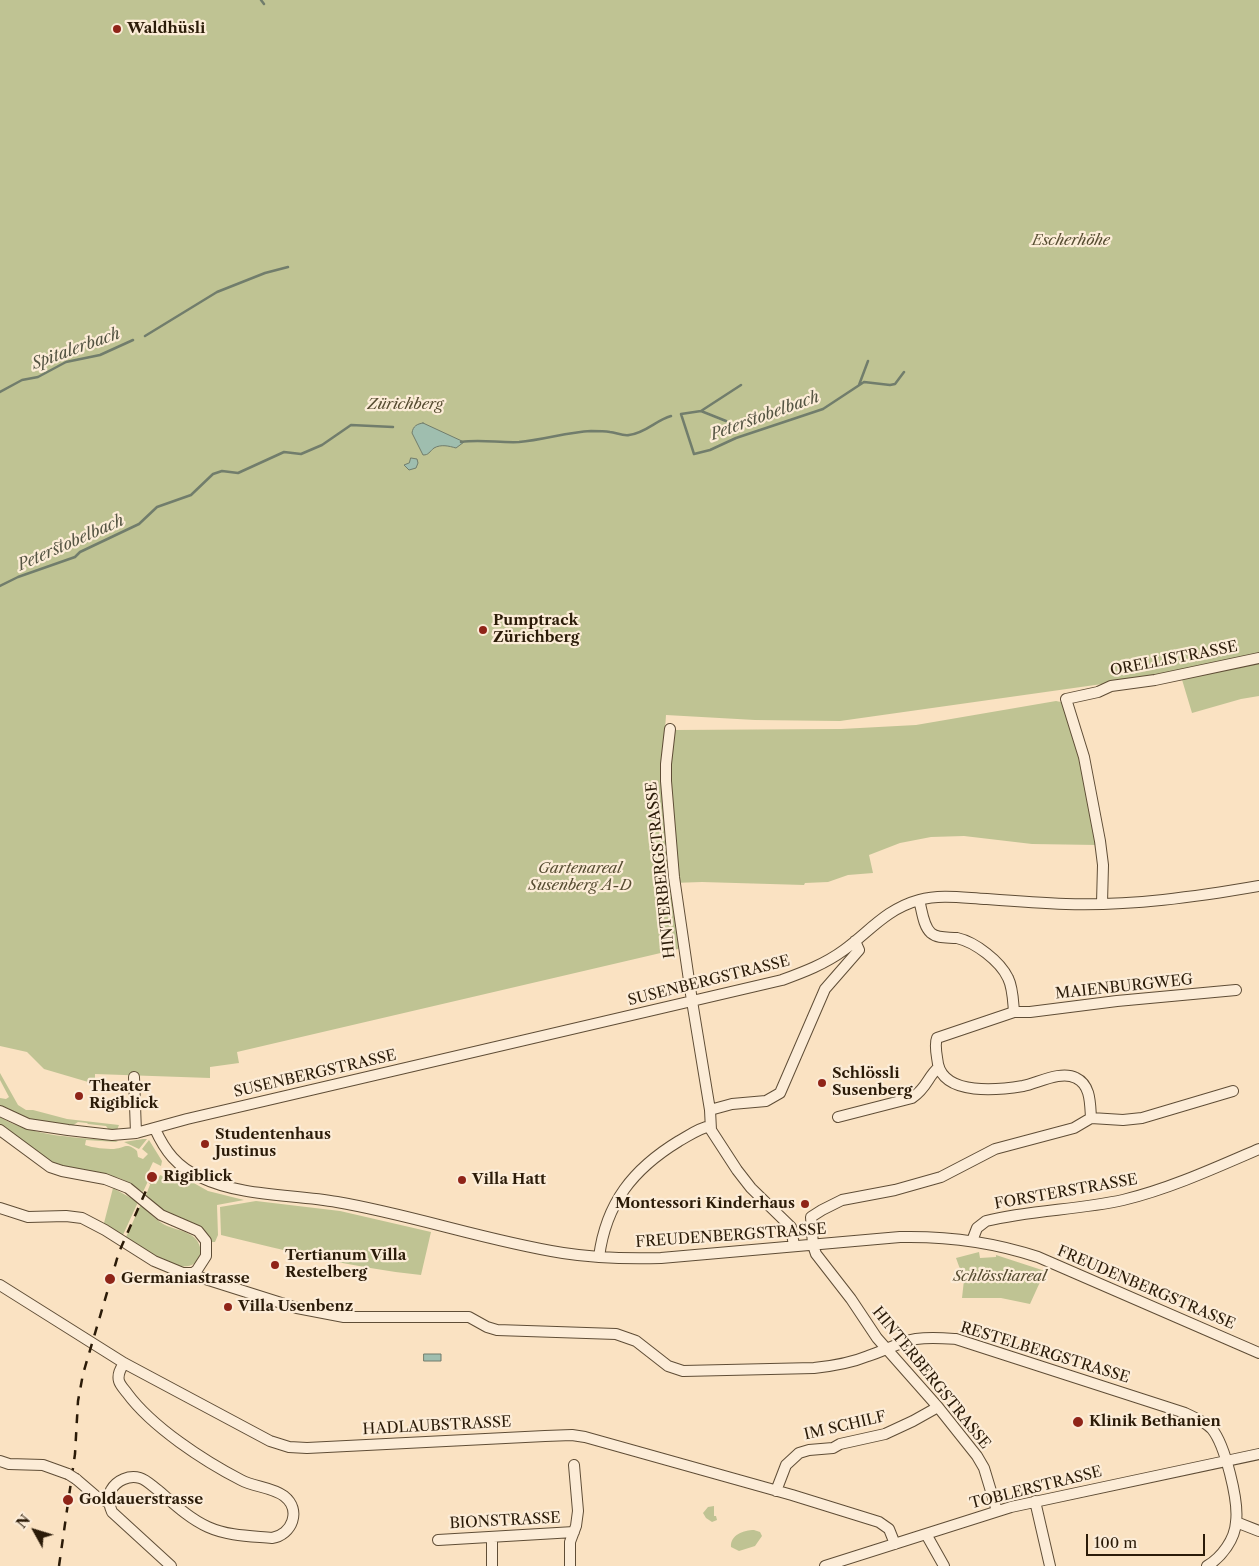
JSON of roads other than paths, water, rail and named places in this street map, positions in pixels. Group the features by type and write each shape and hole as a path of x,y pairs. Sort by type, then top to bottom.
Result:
{"street":[{"name":"ORELLISTRASSE","path":"1102,903 1100,841 1084,757 1066,699 1098,692 1111,686 1155,680 1259,658"},
{"name":"HINTERBERGSTRASSE","path":"670,729 666,764 674,877 710,1110 710,1126 714,1137 746,1182 791,1227 794,1246"},
{"name":"SUSENBERGSTRASSE","path":"155,1129 187,1119 794,976 825,962 855,941 880,919 896,909 919,900 944,896 1068,904 1147,902 1194,897 1259,886"},
{"path":"919,900 931,933 938,937 959,938 970,942 986,952 1001,968 1008,977 1011,987 1014,1012"},
{"path":"710,1110 732,1104 766,1101 780,1093 825,989 858,950 855,941"},
{"name":"MAIENBURGWEG","path":"939,1067 935,1041 938,1036 1014,1012 1030,1012 1117,1001 1236,990"},
{"path":"838,1117 912,1098 920,1093 939,1067"},
{"path":"939,1067 947,1080 954,1085 967,1088 1023,1086 1061,1076 1071,1076 1081,1081 1087,1090 1091,1118"},
{"path":"134,1077 136,1133"},
{"path":"813,1245 811,1217 832,1205 852,1197 895,1190 941,1177 995,1149 1074,1128 1091,1118 1122,1120 1142,1118 1219,1100 1233,1091"},
{"path":"0,1111 19,1121 40,1126 112,1134 136,1133 155,1129"},
{"path":"599,1257 601,1239 607,1218 624,1189 647,1165 667,1149 699,1130 710,1126"},
{"name":"FREUDENBERGSTRASSE","path":"155,1129 162,1144 176,1162 198,1176 223,1186 337,1202 563,1253 632,1259 661,1258 900,1237 972,1241 1017,1250 1038,1257 1259,1353"},
{"path":"0,1130 50,1167 105,1179 120,1184 137,1194 161,1215 198,1231 206,1241 207,1252 203,1262 192,1273 188,1274 175,1271 154,1261 82,1218 66,1216 28,1217 0,1208"},
{"name":"FORSTERSTRASSE","path":"972,1241 978,1228 986,1221 1124,1200 1169,1185 1259,1149"},
{"name":"HINTERBERGSTRASSE","path":"813,1245 820,1259 886,1349 938,1407 984,1468 998,1511"},
{"name":"RESTELBERGSTRASSE","path":"192,1273 199,1278 297,1308 344,1318 469,1317 497,1330 616,1334 636,1341 668,1366 683,1370 823,1367 849,1362 902,1343 926,1338 956,1339 1185,1413 1201,1420 1218,1437 1226,1460 1236,1510 1236,1522"},
{"name":"HADLAUBSTRASSE","path":"0,1285 124,1363 270,1441 306,1448 572,1435 598,1440 879,1522 889,1529 895,1544"},
{"path":"124,1363 119,1374 119,1382 145,1415 206,1460 242,1481 280,1494 289,1501 294,1516 289,1529 277,1538 224,1533 198,1522 142,1479 127,1477 111,1490 108,1503 112,1512 116,1518 171,1566"},
{"name":"IM SCHILF","path":"776,1491 786,1465 799,1453 809,1450 833,1448 840,1444 885,1434 908,1424 938,1407"},
{"name":"TOBLERSTRASSE","path":"825,1566 849,1562 895,1544 1035,1501 1259,1454"},
{"path":"0,1461 9,1464 35,1464 68,1474 97,1497 108,1503"},
{"path":"570,1566 570,1542 576,1526 578,1511 574,1465"},
{"path":"1035,1501 1050,1566"},
{"path":"1207,1566 1220,1555 1228,1544 1236,1522 1259,1531"},
{"name":"BIONSTRASSE","path":"438,1540 574,1532"},
{"path":"926,1534 944,1566"},
{"path":"492,1537 492,1566"}],"waterway":[{"path":"261,0 264,4"},
{"name":"Spitalerbach","path":"145,336 217,292 265,273 288,267"},
{"name":"Spitalerbach","path":"0,392 22,380 38,377 66,362 100,355 133,340"},
{"path":"859,385 868,361"},
{"name":"Peterstobelbach","path":"726,421 701,411 681,414 694,454 823,409 864,382 895,384 904,372"},
{"path":"701,411 741,385"},
{"name":"Peterstobelbach","path":"461,442 519,442 591,431 629,435 641,432 660,420 671,416"},
{"name":"Peterstobelbach","path":"0,586 18,577 75,557 80,552 139,524 157,507 191,495 213,474 222,471 238,473 284,452 301,454 322,445 351,425 393,427"}],"railway":[{"path":"59,1566 75,1454 78,1401 83,1374 119,1252 152,1177"}],"place":[{"name":"Waldhüsli","path":"117,29"},
{"name":"Pumptrack Zürichberg","path":"483,630"},
{"name":"Schlössli Susenberg","path":"822,1083"},
{"name":"Theater Rigiblick","path":"79,1096"},
{"name":"Studentenhaus Justinus","path":"205,1144"},
{"name":"Rigiblick","path":"152,1177"},
{"name":"Villa Hatt","path":"462,1180"},
{"name":"Montessori Kinderhaus","path":"805,1204"},
{"name":"Tertianum Villa Restelberg","path":"275,1265"},
{"name":"Germaniastrasse","path":"110,1279"},
{"name":"Villa Usenbenz","path":"228,1307"},
{"name":"Klinik Bethanien","path":"1078,1422"},
{"name":"Goldauerstrasse","path":"68,1500"}],"park label":[{"name":"Escherhöhe","path":"1071,241"},
{"name":"Zürichberg","path":"405,405"},
{"name":"Gartenareal Susenberg A-D","path":"580,878"},
{"name":"Schlössliareal","path":"1000,1277"}]}
